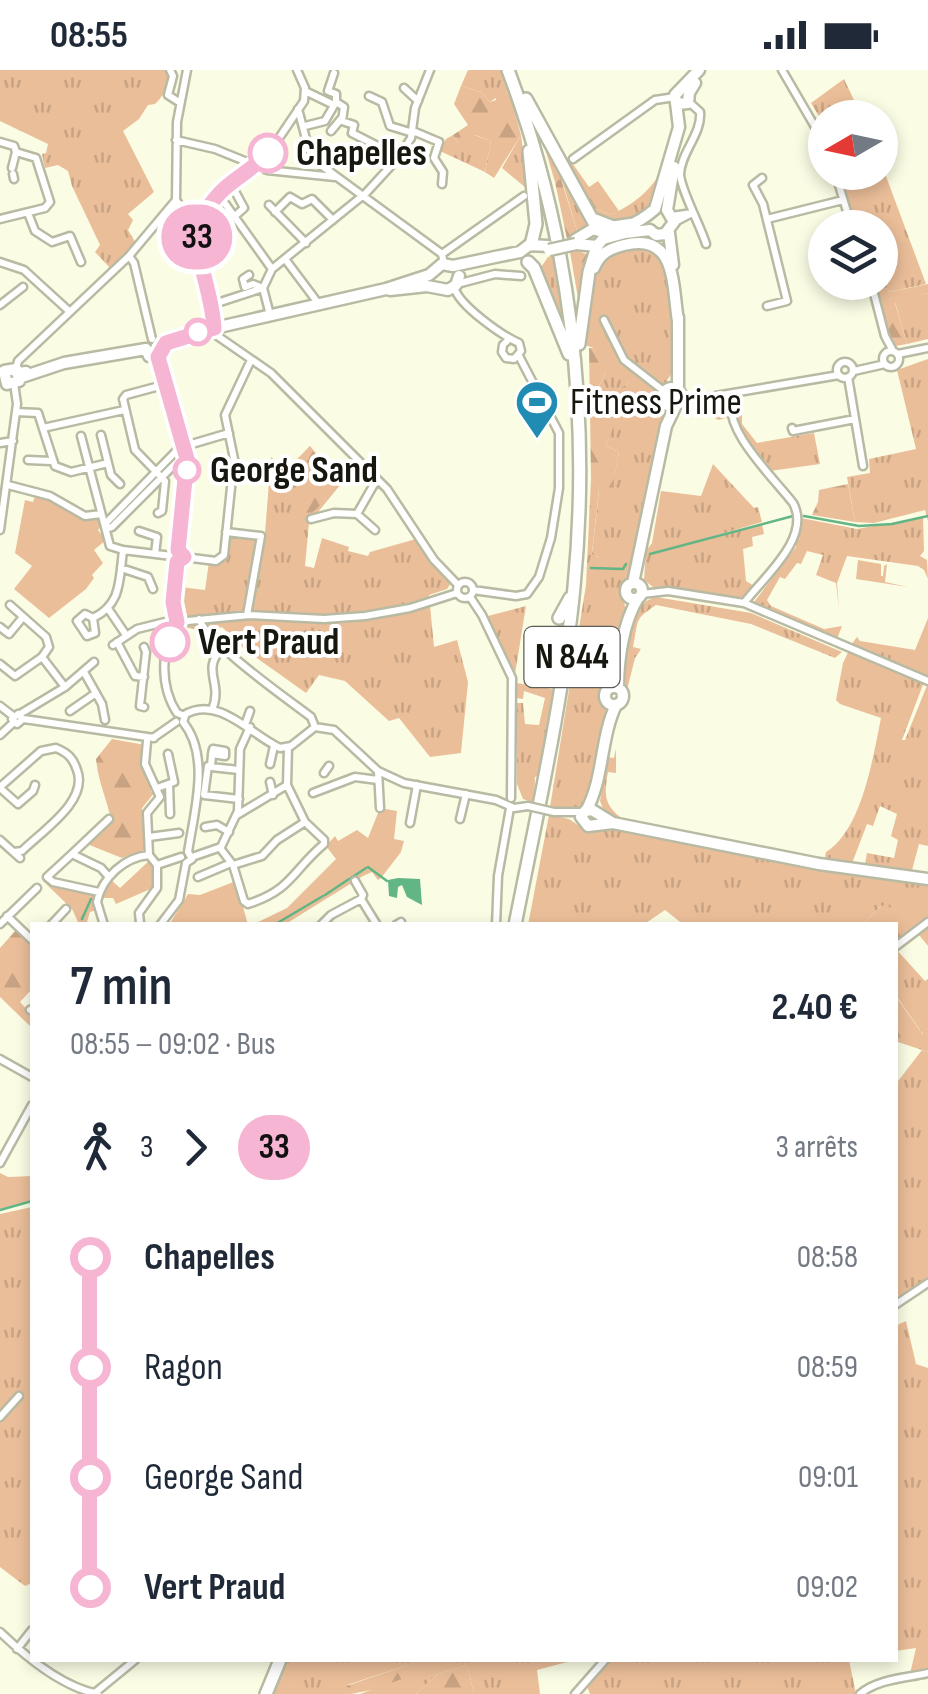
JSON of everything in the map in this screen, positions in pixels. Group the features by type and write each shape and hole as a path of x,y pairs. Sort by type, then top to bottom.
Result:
{"highway":[{"name":"N 844","path":"512,70 562,234 579,344 586,447 582,580 566,696 520,922"},
{"name":"N 844","path":"520,922 556,718 576,570 580,473 569,316 556,234 524,104"},
{"path":"524,104 529,198 536,224 534,268 566,347 576,389"},
{"path":"524,104 601,225 659,222"},
{"path":"579,344 591,239 587,208"},
{"path":"559,618 570,600 576,570"},
{"path":"550,678 556,687 556,718"},
{"path":"266,1692 276,1662"}],"main road":[{"path":"678,322 659,222 684,98 702,70"},
{"path":"386,288 434,272 449,276 515,250 528,240 529,198"},
{"path":"11,375 449,276 659,222"},
{"path":"659,222 671,269 678,322 676,368 614,688 622,696 612,704 590,816 838,867 928,879"},
{"path":"587,293 594,265 604,252 646,242 666,256 676,305"},
{"path":"495,258 535,252"},
{"path":"158,343 164,352 158,357"}],"street":[{"path":"170,70 173,76 168,95 180,102"},
{"path":"187,70 176,140 176,200 197,226"},
{"path":"296,70 305,91 274,148 219,195 197,226 197,246 216,336 271,373 396,498 461,598 471,594 527,594 539,577 551,538 559,488 559,433 518,356"},
{"path":"259,290 272,270 362,196 399,157 413,132 418,101 430,70"},
{"path":"782,70 808,115"},
{"path":"330,132 341,119 344,107 328,91 334,73"},
{"path":"404,88 418,101"},
{"path":"305,91 335,100"},
{"path":"304,126 325,121 335,100 348,93"},
{"path":"369,96 382,102 390,126 439,142 434,158 443,172 442,184"},
{"path":"573,160 655,100 684,98 700,112 700,120 680,178 706,244"},
{"path":"298,109 313,158 362,196 449,276 455,302 506,341 519,343 522,348 518,356 504,356 506,341"},
{"path":"341,119 354,125 352,133 399,157"},
{"path":"176,140 215,149 274,172 336,177"},
{"path":"0,142 14,146 13,174"},
{"path":"0,219 45,208 50,202 36,158 16,152"},
{"path":"762,178 753,185 767,219 786,301 767,306"},
{"path":"231,184 244,206 236,216"},
{"path":"840,190 846,210"},
{"path":"219,195 272,270"},
{"path":"306,243 272,209 292,196 302,204 312,199 333,220"},
{"path":"449,276 529,198"},
{"path":"0,530 16,412 11,375 18,361 129,256 176,200"},
{"path":"767,219 843,200"},
{"path":"28,213 35,231 52,242 70,236 81,262"},
{"path":"659,222 692,213"},
{"path":"129,256 158,343"},
{"path":"285,259 318,303"},
{"path":"0,262 20,268 29,282 70,312"},
{"path":"245,291 244,279 249,275"},
{"path":"449,276 521,276"},
{"path":"0,305 29,282"},
{"path":"211,305 253,284 270,315"},
{"path":"876,300 890,356"},
{"path":"604,320 624,360 672,402 733,394 928,350"},
{"path":"158,357 185,448 164,686 195,738 199,760 180,897 162,922"},
{"path":"81,436 112,548 220,561 224,556 234,459 226,412 251,360"},
{"path":"672,402 846,371"},
{"path":"846,371 863,466"},
{"path":"158,514 162,511 165,481 136,452 124,410 124,395 166,384"},
{"path":"731,420 733,394"},
{"path":"722,396 731,420 795,506 799,519 792,540 744,603"},
{"path":"43,428 124,410"},
{"path":"16,412 36,411 55,466 71,472 108,463"},
{"path":"792,428 793,431 855,419"},
{"path":"106,528 107,522 185,448 230,434"},
{"path":"101,435 111,475 120,484"},
{"path":"0,444 13,441"},
{"path":"28,460 51,460"},
{"path":"357,514 377,479"},
{"path":"8,485 50,496 85,516 101,514"},
{"path":"311,520 334,512 357,514 375,530"},
{"path":"139,531 157,536 155,554"},
{"path":"226,532 261,536 247,615"},
{"path":"93,618 109,610 117,598 122,550"},
{"path":"121,568 148,578 153,589"},
{"path":"144,677 136,676 115,644 126,635 171,622 247,615 316,619 365,616 410,608 468,582 512,678 514,801 496,890 496,922"},
{"path":"636,590 744,603 928,681"},
{"path":"0,664 16,676 49,647 47,639 10,604"},
{"path":"109,610 126,635"},
{"path":"0,627 8,634 24,616"},
{"path":"199,619 203,628 253,674 311,717 315,727"},
{"path":"212,710 218,694 212,675 214,659 224,646"},
{"path":"144,647 140,706 144,706"},
{"path":"42,657 65,687"},
{"path":"0,734 94,662"},
{"path":"84,672 104,708 105,720"},
{"path":"70,711 96,693"},
{"path":"0,706 17,718 150,739"},
{"path":"140,922 139,913 157,888 157,865 149,855 148,814 159,799 145,764 150,739 198,707 247,726 274,746 288,747 315,727 334,730 378,771 417,785 590,816"},
{"path":"157,865 220,848 237,815 240,749 250,712"},
{"path":"270,764 274,746"},
{"path":"220,848 232,864 248,904 273,896 289,884 325,841 305,822 287,786 288,747"},
{"path":"0,840 17,855 68,806 80,788 72,758 66,752 47,749 0,788 18,804 35,785"},
{"path":"157,788 174,782 168,754"},
{"path":"211,767 212,754"},
{"path":"239,770 208,766 204,795 239,799"},
{"path":"378,771 380,808"},
{"path":"313,793 357,776 378,780"},
{"path":"270,782 273,795"},
{"path":"169,784 170,814"},
{"path":"410,823 417,785"},
{"path":"237,815 287,786"},
{"path":"460,819 466,794"},
{"path":"99,892 53,882 47,877 109,819"},
{"path":"198,877 262,856 277,840 305,822"},
{"path":"205,828 217,826 229,832"},
{"path":"149,837 179,833"},
{"path":"72,854 101,868 109,877"},
{"path":"103,922 97,904 99,892 109,877 132,858 149,855"},
{"path":"323,922 360,899 363,895 355,880"},
{"path":"0,924 37,888"},
{"path":"360,899 375,922"},
{"path":"54,922 66,909"},
{"path":"8,916 30,938"},
{"path":"898,945 928,922"},
{"path":"0,1060 30,1076"},
{"path":"0,1164 30,1109"},
{"path":"898,1303 928,1283"},
{"path":"0,1417 18,1396"},
{"path":"0,1632 30,1658"},
{"path":"17,1649 30,1633"},
{"path":"36,1662 92,1694 133,1662"},
{"path":"575,1694 603,1662"},
{"path":"860,1694 886,1681 928,1673"}],"green space":[{"path":"0,70 169,70 168,84 161,97 123,131 154,192 128,214 133,220 128,230 137,245 111,269 95,252 100,245 68,171 58,165 45,168 42,154 48,144 0,121"},
{"path":"468,70 502,70 510,96 506,91 490,102 481,92 461,86"},
{"path":"844,79 854,100 815,100"},
{"path":"461,86 481,92 490,102 496,100 495,88 510,96 521,135 494,178 485,172 491,141 475,135 468,142 458,143 453,135 468,125 454,104"},
{"path":"453,135 458,143 474,135 491,141 485,172 440,151"},
{"path":"521,135 528,187 526,188 502,168"},
{"path":"543,142 591,226 578,234 562,180 555,182"},
{"path":"568,157 589,187 598,181 619,211 611,215 594,208 565,162"},
{"path":"663,169 653,203 639,219 606,225 591,210 588,199 594,208 611,215 620,211 647,190"},
{"path":"561,179 578,234 567,239 555,182"},
{"path":"843,190 891,190 926,284 898,290 898,210 850,210"},
{"path":"646,245 658,256 670,286 673,371 660,392 664,413 631,575 622,586 626,615 614,674 602,692 606,712 590,791 583,807 550,807 586,585 591,478 599,489 592,553 598,557 619,452 606,446 629,383 601,400 598,388 606,372 595,358 594,348 585,345 589,295 595,268 606,252"},
{"path":"570,252 589,255 579,304"},
{"path":"555,255 568,341 537,273 548,257"},
{"path":"928,284 928,293 895,303 907,344 896,346 879,300 898,300 898,290"},
{"path":"928,293 928,339 907,344 895,302"},
{"path":"589,348 594,348 596,358 605,359 606,372 598,388 601,399 631,382 606,446 619,452 599,557 592,554 599,490 591,478"},
{"path":"928,359 928,521 925,510 874,523 855,522 847,477 870,473 869,459 916,449 897,370"},
{"path":"742,401 742,424 757,443 814,433 820,464 770,471 737,429 732,416 719,420 686,407"},
{"path":"310,446 341,484 309,523 305,566 314,568 322,538 368,556 370,552 423,537 455,577 447,589 429,595 434,647 457,640 468,682 461,753 430,757 399,718 389,721 345,681 319,675 306,693 244,649 222,627 214,632 182,627 178,610 180,587 205,590 209,562 219,564 226,559 230,528 265,533 271,457 286,471"},
{"path":"310,446 330,478 320,489 326,500 306,518 298,507 297,494 278,498 278,479"},
{"path":"713,464 754,508 758,507 762,522 649,555 762,524 764,534 752,537 753,546 743,549 746,581 754,586 744,600 653,587 644,580 646,551 652,543 661,491 701,496"},
{"path":"848,484 855,522 812,515 819,490"},
{"path":"36,493 75,514 100,518 102,525 98,530 106,540 94,550 103,563 86,589 49,618 14,589 32,566 15,553 25,500 33,502"},
{"path":"923,517 924,551 920,556 927,560 928,579 918,566 847,556 837,583 839,609 836,583 816,575 823,555 807,551 801,564 797,563 785,579 780,577 767,600 771,606 824,629 842,626 837,639 754,602 796,547 794,539 800,539 796,536 801,518 857,529"},
{"path":"858,560 881,564 881,576 887,564 885,582 908,587 856,579"},
{"path":"656,597 751,613 842,652 835,658 751,624 656,605 638,621 633,647 641,649 627,690 625,662 634,618 643,604"},
{"path":"526,606 515,674 488,616"},
{"path":"928,618 928,680 851,645 857,637 860,641 915,650"},
{"path":"850,648 924,682 902,740 928,683 928,846 919,844 911,874 864,869 867,853 894,858 898,840 891,836 897,814 880,806 873,826 867,824 851,866 824,863 826,852 838,842 857,810 881,718 836,700"},
{"path":"517,683 553,689 539,775 535,777 534,803 523,799 517,784 517,703 523,703 525,724 539,725 545,698 524,691 523,699 517,698"},
{"path":"112,739 145,745 145,763 154,793 142,808 144,850 122,858 87,844 111,820 96,759"},
{"path":"616,749 616,773 608,772 606,793 611,808 621,818 619,822 605,814 600,801 607,757 614,758"},
{"path":"380,808 397,811 394,839 404,841 401,852 381,878 378,880 372,872 363,876 289,922 258,922 287,908 336,859 326,846 335,836 338,841 357,830 368,838"},
{"path":"549,815 569,819 587,831 604,826 928,883 928,946 915,930 881,906 865,922 680,922 665,910 647,922 529,922"},
{"path":"151,859 155,864 155,887 116,904 113,898 100,898 97,910 90,912 87,922 78,922 72,909 43,881 49,879 100,894 110,879 120,888"},
{"path":"236,881 247,922 171,922 188,894 200,895"},
{"path":"887,905 915,930 898,943 898,922 865,922"},
{"path":"16,930 30,944 30,991 20,1002 30,1013 30,1026 0,997 0,948"},
{"path":"898,951 925,981 928,979 928,1033 924,1036 898,998"},
{"path":"898,999 923,1035 928,1033 928,1052 898,1042"},
{"path":"922,1050 928,1052 928,1286 901,1305 898,1300 898,1081"},
{"path":"0,1173 8,1177 30,1176 30,1201 0,1209"},
{"path":"30,1207 30,1584 25,1586 0,1567 0,1214"},
{"path":"906,1321 916,1364 928,1368 928,1670 910,1674 916,1648 898,1651 898,1325"},
{"path":"0,1441 30,1451 30,1467 18,1463 5,1482 0,1478"},
{"path":"286,1662 567,1662 537,1670 540,1694 474,1694 467,1665 436,1675 416,1694 360,1694 394,1681 408,1665 347,1685 351,1694 274,1694"},
{"path":"609,1662 849,1662 856,1694 590,1694 587,1686"},
{"path":"408,1665 415,1667 417,1673 376,1689 351,1694 346,1686"},
{"path":"467,1665 474,1694 416,1694 436,1675"}],"shaded area":[{"path":"420,879 422,905 407,897 402,885 398,887 397,898 389,896 388,880"}],"waterway":[{"path":"650,554 793,516"},
{"path":"804,516 859,526 928,516"},
{"path":"591,568 623,569 626,564"},
{"path":"368,867 387,881"},
{"path":"351,878 366,868"},
{"path":"325,895 349,879"},
{"path":"279,922 323,896"},
{"path":"82,919 91,899"},
{"path":"0,1210 30,1202"}],"bus line":[{"name":"33","path":"170,642 177,622 173,602 177,562 184,557 178,550 187,466 184,443 158,357 164,352 164,344 214,328 197,230 222,192 268,153"}],"place":[{"name":"Chapelles","path":"268,153"},
{"name":"Fitness Prime","path":"537,440"},
{"name":"George Sand","path":"187,470"},
{"name":"Vert Praud","path":"170,642"}]}
